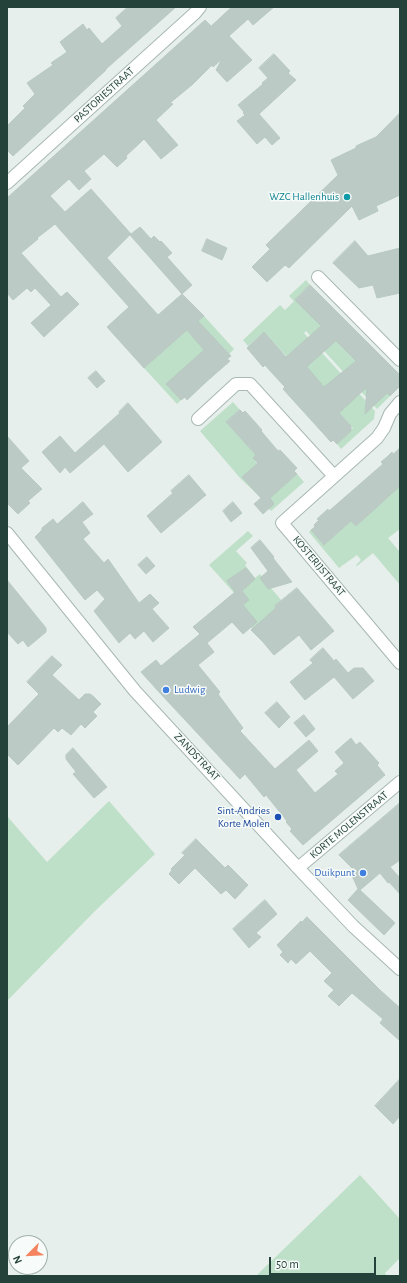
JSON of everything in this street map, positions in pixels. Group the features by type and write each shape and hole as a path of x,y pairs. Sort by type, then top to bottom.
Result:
{"street":[{"name":"PASTORIESTRAAT","path":"7,183 196,14 200,7"},
{"path":"318,277 400,360"},
{"path":"198,419 236,384 250,384 334,476"},
{"name":"KOSTERIJSTRAAT","path":"400,402 390,414 384,428 377,438 282,523 400,663"},
{"name":"ZANDSTRAAT","path":"7,533 135,691 298,868 358,930 400,969"},
{"name":"KORTE MOLENSTRAAT","path":"298,868 400,782"}],"green space":[{"path":"306,280 310,285 295,300 390,396 377,409 306,331 304,333 375,411 374,419 341,449 337,444 353,428 264,332 248,346 243,340 280,305 285,310 294,301 289,296"},
{"path":"204,316 234,349 229,354 218,342 169,386 181,400 177,404 144,368 187,330 193,337 204,328 198,321"},
{"path":"233,402 240,410 226,422 256,455 253,458 257,463 261,460 279,490 297,474 304,482 271,511 261,498 240,478 200,431"},
{"path":"400,479 400,529 388,538 400,552 400,585 373,553 357,566 356,565 361,560 357,555 339,568 309,532 311,530 324,545 351,521 356,526 368,515 364,509 386,499"},
{"path":"248,531 253,536 236,551 247,563 245,565 255,578 260,574 266,582 264,584 268,589 271,588 282,601 275,606 284,618 262,641 241,615 236,595 209,565"},
{"path":"109,801 155,854 94,912 7,1001 7,816 47,862"},
{"path":"360,1175 400,1219 400,1258 385,1273 387,1276 256,1276"}],"building":[{"path":"128,7 176,7 106,69 13,156 7,150 7,126 25,108 23,106 35,94 27,83 53,65 51,63 67,52 60,42 83,24 87,30 89,28 102,44 122,26 116,18"},
{"path":"232,7 274,7 253,25 248,19 229,36 252,60 227,82 216,70 222,59 213,67 212,65 193,84 170,103 173,104 156,120 178,145 161,159 144,139 117,167 104,154 84,171 91,179 79,190 69,179 50,196 65,212 91,189 131,234 140,227 151,239 154,236 160,242 161,241 172,253 167,257 192,285 182,294 204,316 198,321 231,356 227,359 230,361 187,400 185,397 181,400 166,384 204,350 187,330 144,368 107,327 129,307 55,224 21,253 61,297 67,292 79,304 44,337 31,323 51,305 35,288 31,292 27,288 13,300 7,293 7,198 205,20 211,26","holes":["130,235 182,294 158,315 107,258"]},
{"path":"274,54 290,71 288,73 296,80 259,114 280,138 272,145 265,137 257,144 237,121 245,115 238,105 268,78 259,68"},
{"name":"WZC Hallenhuis","path":"400,113 400,195 376,206 378,211 359,220 352,206 289,268 285,265 267,282 252,267 270,249 266,245 338,175 331,160 376,137"},
{"path":"207,239 227,248 222,260 202,251"},
{"path":"355,241 368,256 400,248 400,293 377,298 373,285 359,288 333,263"},
{"path":"310,285 400,375 400,386 390,396 387,393 365,414 367,387 339,413 351,426 351,431 337,444 333,440 331,442 283,389 285,387 265,365 263,367 247,348 264,332 286,357 321,326 295,300","holes":["336,341 356,361 324,387 307,367"]},
{"path":"96,371 105,381 97,388 88,378"},
{"path":"128,403 162,442 128,472 104,444 70,473 65,467 60,473 42,452 60,436 75,453 120,413 119,412"},
{"path":"240,410 243,413 245,411 278,451 280,450 297,468 294,471 297,474 270,498 274,504 263,514 254,504 261,498 242,477 258,463 253,458 256,455 226,422"},
{"path":"7,436 29,461 21,468 42,489 28,501 30,503 18,514 7,503"},
{"path":"400,448 400,486 356,526 351,521 324,545 311,530 315,527 314,525 319,520 317,519 328,509 329,511 383,464 381,462 392,452 393,454"},
{"path":"189,475 206,495 161,533 147,516 173,493 171,491"},
{"path":"83,502 93,514 82,522 90,533 83,539 104,563 108,559 139,603 150,594 159,603 152,609 169,628 153,642 144,631 135,639 130,633 119,643 94,611 105,599 97,590 85,600 35,537 42,530 42,528 53,519 57,524"},
{"path":"233,502 242,513 231,522 223,511"},
{"path":"260,540 292,582 268,589 260,578 268,571 251,548"},
{"path":"147,557 155,566 146,574 138,565"},
{"path":"246,568 255,579 242,591 249,600 243,605 257,622 243,634 232,622 207,643 214,652 198,665 220,692 218,694 243,728 240,731 275,769 309,740 318,751 296,770 315,793 338,774 335,771 344,763 335,752 351,738 356,745 360,742 379,763 377,765 385,775 303,845 290,831 292,829 286,822 287,821 266,795 264,797 245,774 240,779 141,672 156,660 161,666 200,634 193,627 235,592 227,581"},
{"path":"7,580 46,628 46,632 28,647 23,640 18,644 7,632"},
{"path":"297,588 334,631 311,650 299,635 274,655 251,630 276,608 275,606"},
{"path":"323,648 334,661 336,659 348,673 354,668 363,668 374,681 353,699 334,677 305,700 290,682 313,663 310,660"},
{"path":"52,656 62,665 52,675 79,700 85,694 90,694 101,704 93,712 97,716 85,728 81,724 71,735 62,728 58,732 54,728 18,765 7,754 7,727 39,694 27,682"},
{"path":"277,702 290,717 279,728 265,713"},
{"path":"304,715 315,729 306,737 294,723"},
{"path":"73,748 107,787 94,798 73,774 76,772 66,759 66,755"},
{"path":"400,803 400,860 390,867 400,878 400,894 380,873 360,890 395,923 384,935 348,900 358,889 350,871 353,869 339,855"},
{"path":"196,839 225,868 228,865 248,885 235,899 226,890 221,894 195,868 179,884 169,874 172,870 171,869 185,855 182,853"},
{"path":"265,900 277,914 256,933 261,937 249,948 233,929"},
{"path":"307,917 400,1008 400,1041 380,1023 383,1019 352,993 339,1006 328,996 334,990 324,981 332,973 310,951 296,964 291,959 288,963 280,955 283,952 277,945"},
{"path":"400,1079 400,1116 393,1124 375,1106"}],"place":[{"name":"WZC Hallenhuis","path":"347,197"},
{"name":"Ludwig","path":"166,690"},
{"name":"Sint-Andries Korte Molen","path":"278,817"},
{"name":"Duikpunt","path":"363,873"}]}
